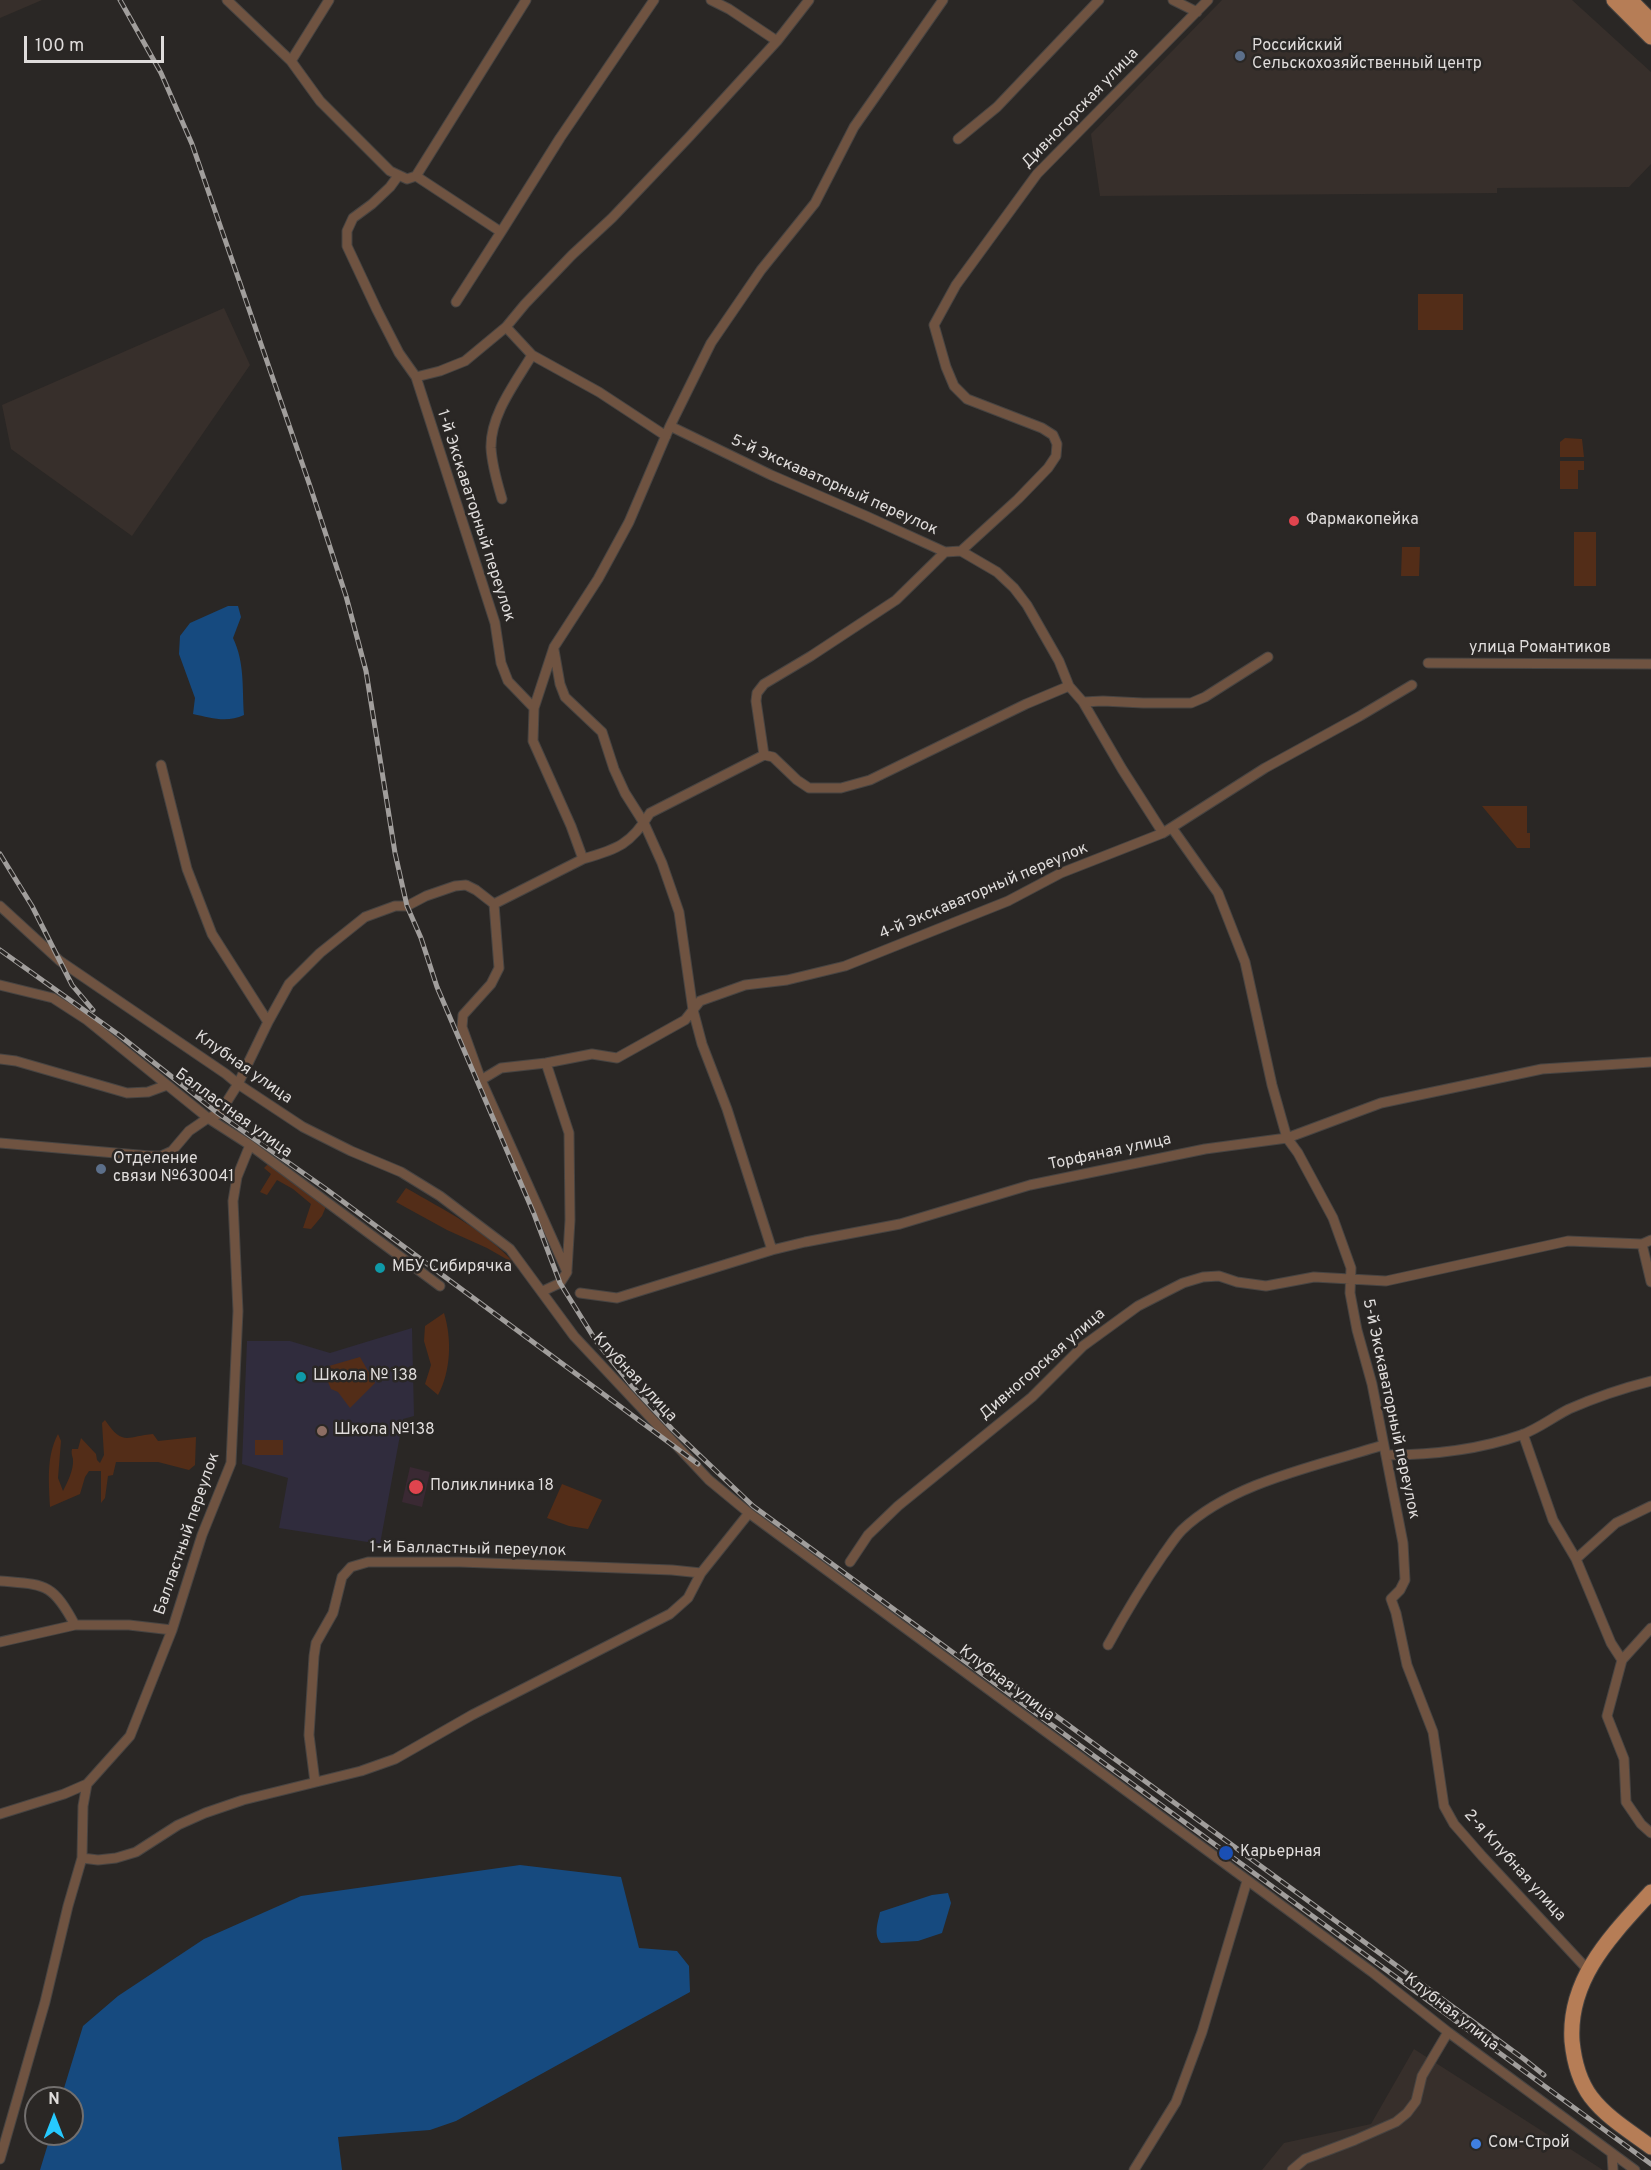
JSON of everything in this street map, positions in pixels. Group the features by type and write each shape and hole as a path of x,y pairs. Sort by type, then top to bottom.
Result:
{"main road":[{"path":"1614,0 1651,37"},
{"path":"1630,0 1651,21"},
{"path":"1651,1892 1607,1941 1588,1970 1580,1986 1571,2029 1573,2052 1581,2080 1592,2097 1607,2114 1651,2147"}],"street":[{"path":"227,0 291,61 320,101 390,171 407,179 416,176 526,0"},
{"path":"291,61 329,0"},
{"path":"456,302 560,138 654,0"},
{"path":"711,0 729,9 777,41"},
{"path":"416,377 465,361 506,327 525,304 572,255 612,218 777,41 809,0"},
{"path":"583,859 571,826 533,741 534,708 554,647 598,579 629,522 670,426 711,343 761,270 814,203 854,127 943,0"},
{"path":"958,140 997,107 1099,0"},
{"path":"1173,0 1197,12"},
{"name":"Дивногорская улица","path":"961,551 1048,468 1056,456 1057,444 1053,435 1042,428 968,399 954,386 934,325 956,285 1037,174 1208,0"},
{"name":"1-й Экскаваторный переулок","path":"398,176 372,204 353,218 347,231 347,246 376,310 399,353 416,377 495,623 501,663 508,681 534,708"},
{"path":"416,176 501,232"},
{"path":"506,327 532,355 599,392 666,436"},
{"path":"502,499 492,464 493,429 501,409 532,355"},
{"name":"5-й Экскаваторный переулок","path":"670,426 771,475 945,552 961,551"},
{"path":"961,551 996,572 1014,588 1059,661 1069,686 1083,702 1163,833"},
{"path":"764,755 756,701 757,693 765,684 896,600 945,552"},
{"path":"554,647 560,684 565,696 602,732 614,769 625,793 644,823 663,862 679,912 693,1010 702,1044 727,1109 772,1250"},
{"path":"1083,702 1191,703 1206,697 1268,657"},
{"name":"улица Романтиков","path":"1428,663 1651,664"},
{"name":"4-й Экскаваторный переулок","path":"481,1080 501,1068 546,1063 592,1054 617,1058 685,1020 700,1001 745,985 787,980 856,962 1008,902 1062,873 1163,833 1265,768 1412,685"},
{"path":"494,904 583,859 602,854 631,840 650,813 764,755 773,757 809,788 841,788 870,780 1026,704 1069,686"},
{"path":"161,765 187,869 212,934 268,1022"},
{"name":"5-й Экскаваторный переулок","path":"1172,828 1218,893 1245,962 1272,1085 1287,1138 1298,1153 1333,1218 1351,1268 1350,1293 1357,1330 1372,1384 1403,1543 1405,1580 1400,1590 1390,1599"},
{"path":"0,1143 160,1156 172,1151 189,1131 208,1118 219,1114 238,1084 288,984 320,953 365,917 394,906 407,906 426,896 455,886 466,885 494,904 499,968 491,984 463,1015 462,1027 481,1080 567,1272"},
{"name":"Клубная улица","path":"0,906 60,961 238,1084 303,1127 351,1152 401,1172 440,1196 510,1249 574,1336 709,1480 749,1513 1372,1972 1448,2032 1635,2170"},
{"name":"Балластная улица","path":"0,986 53,998 87,1020 208,1118 250,1145 440,1286"},
{"path":"0,1059 16,1061 127,1093 148,1092 167,1085"},
{"name":"Торфяная улица","path":"580,1293 617,1298 772,1250 900,1224 1030,1185 1205,1149 1287,1138 1382,1103 1542,1069 1651,1062"},
{"path":"543,1291 560,1283 567,1272 570,1242 569,1133 546,1063"},
{"name":"Балластный переулок","path":"0,1814 64,1794 87,1784 130,1736 172,1629 202,1535 231,1463 238,1311 233,1201 237,1178 250,1145"},
{"name":"Дивногорская улица","path":"850,1562 868,1535 898,1506 1032,1397 1083,1346 1138,1306 1183,1283 1203,1277 1219,1276 1237,1282 1266,1286 1314,1277 1386,1281 1568,1241 1647,1242"},
{"path":"1647,1242 1651,1282"},
{"path":"1108,1645 1137,1593 1180,1532 1203,1512 1226,1497 1291,1473 1384,1450 1415,1455 1449,1452 1498,1442 1523,1434 1567,1410 1610,1392 1651,1381"},
{"path":"1523,1434 1553,1520 1576,1559 1611,1643 1622,1660"},
{"path":"1576,1559 1616,1523 1651,1506"},
{"path":"82,1858 98,1860 116,1858 136,1852 178,1825 205,1813 243,1800 361,1771 395,1759 472,1715 670,1614 688,1598 701,1573 749,1513"},
{"name":"1-й Балластный переулок","path":"315,1782 309,1736 316,1642 333,1613 342,1577 351,1567 368,1562 460,1562 701,1573"},
{"path":"0,1581 39,1584 52,1592 67,1610 75,1625"},
{"name":"2-я Клубная улица","path":"1390,1599 1396,1613 1407,1665 1433,1732 1444,1806 1454,1824 1482,1856 1588,1970"},
{"path":"0,1642 75,1625 129,1624 172,1629"},
{"path":"1651,1628 1622,1660 1607,1716 1624,1759 1626,1802 1641,1824 1651,1833"},
{"path":"0,2159 45,2002 82,1858 83,1806 87,1784"},
{"path":"1134,2170 1180,2092 1202,2032 1247,1881"},
{"path":"1292,2170 1305,2159 1396,2122 1407,2113 1416,2101 1422,2076 1448,2032"},
{"path":"1612,2154 1613,2170"}],"shaded area":[{"path":"0,0 42,0 0,18"},
{"path":"1222,0 1572,0 1651,72 1651,164 1629,187 1497,188 1497,193 1100,196 1091,134"},
{"path":"1418,294 1463,294 1463,330 1418,330"},
{"path":"224,308 250,365 132,536 11,449 2,405"},
{"path":"1565,438 1582,439 1584,457 1560,457 1560,442"},
{"path":"1560,461 1584,461 1584,470 1578,470 1578,489 1560,489"},
{"path":"1574,532 1596,532 1596,586 1574,586"},
{"path":"1402,547 1420,547 1419,576 1401,576"},
{"path":"1482,806 1527,806 1527,833 1530,833 1530,848 1517,848"},
{"path":"268,1164 327,1204 322,1216 311,1229 303,1228 311,1204 293,1189 277,1180 267,1195 260,1192 271,1174 264,1168"},
{"path":"406,1188 477,1231 515,1264 396,1202"},
{"path":"444,1313 449,1355 446,1376 438,1395 425,1384 431,1365 424,1341 425,1326"},
{"name":"Школа №138","path":"412,1328 414,1416 403,1419 380,1544 279,1528 288,1478 242,1464 247,1341 290,1341 330,1353"},
{"path":"360,1357 375,1383 350,1408 338,1392 331,1389 322,1368"},
{"path":"105,1420 116,1434 126,1438 153,1434 158,1441 196,1437 195,1465 189,1470 158,1462 116,1462 113,1475 108,1476 105,1498 101,1503 101,1471 89,1471 80,1494 50,1507 50,1461 58,1434 61,1441 58,1478 63,1491 72,1468 72,1449 78,1449 81,1438 96,1454 100,1463 104,1455 102,1423"},
{"path":"255,1440 283,1440 283,1455 255,1455"},
{"name":"Поликлиника 18","path":"410,1467 430,1472 422,1507 402,1502"},
{"path":"562,1484 602,1500 588,1529 569,1526 547,1518"},
{"path":"1414,2049 1603,2170 1262,2170 1284,2143 1371,2124"}],"water":[{"path":"228,606 238,606 241,617 233,638 240,657 244,715 225,719 193,714 195,698 179,654 180,636 190,623"},
{"path":"520,1865 621,1877 639,1948 677,1951 689,1966 690,1992 456,2121 430,2130 338,2137 342,2170 40,2170 47,2146 84,2146 84,2086 65,2086 83,2026 118,1996 204,1939 301,1896"},
{"path":"948,1893 951,1903 942,1933 918,1941 881,1943 877,1936 880,1912 932,1895"}],"railway":[{"path":"120,0 161,73 192,144 346,596 366,671 395,853 407,906 421,938 437,987 534,1214 560,1283 596,1341 632,1386 672,1429 753,1506 1651,2164"},
{"path":"0,854 32,906 72,985 93,1010"},
{"path":"0,950 119,1035 219,1114 326,1189 698,1464"},
{"path":"989,1670 1007,1680 1544,2075"}],"place":[{"name":"Российский Сельскохозяйственный центр","path":"1240,56"},
{"name":"Фармакопейка","path":"1294,521"},
{"name":"Отделение связи №630041","path":"101,1169"},
{"name":"МБУ Сибирячка","path":"380,1268"},
{"name":"Школа № 138","path":"301,1377"},
{"name":"Школа №138","path":"322,1431"},
{"name":"Поликлиника 18","path":"416,1487"},
{"name":"Карьерная","path":"1226,1853"},
{"name":"Сом-Строй","path":"1476,2144"}]}
